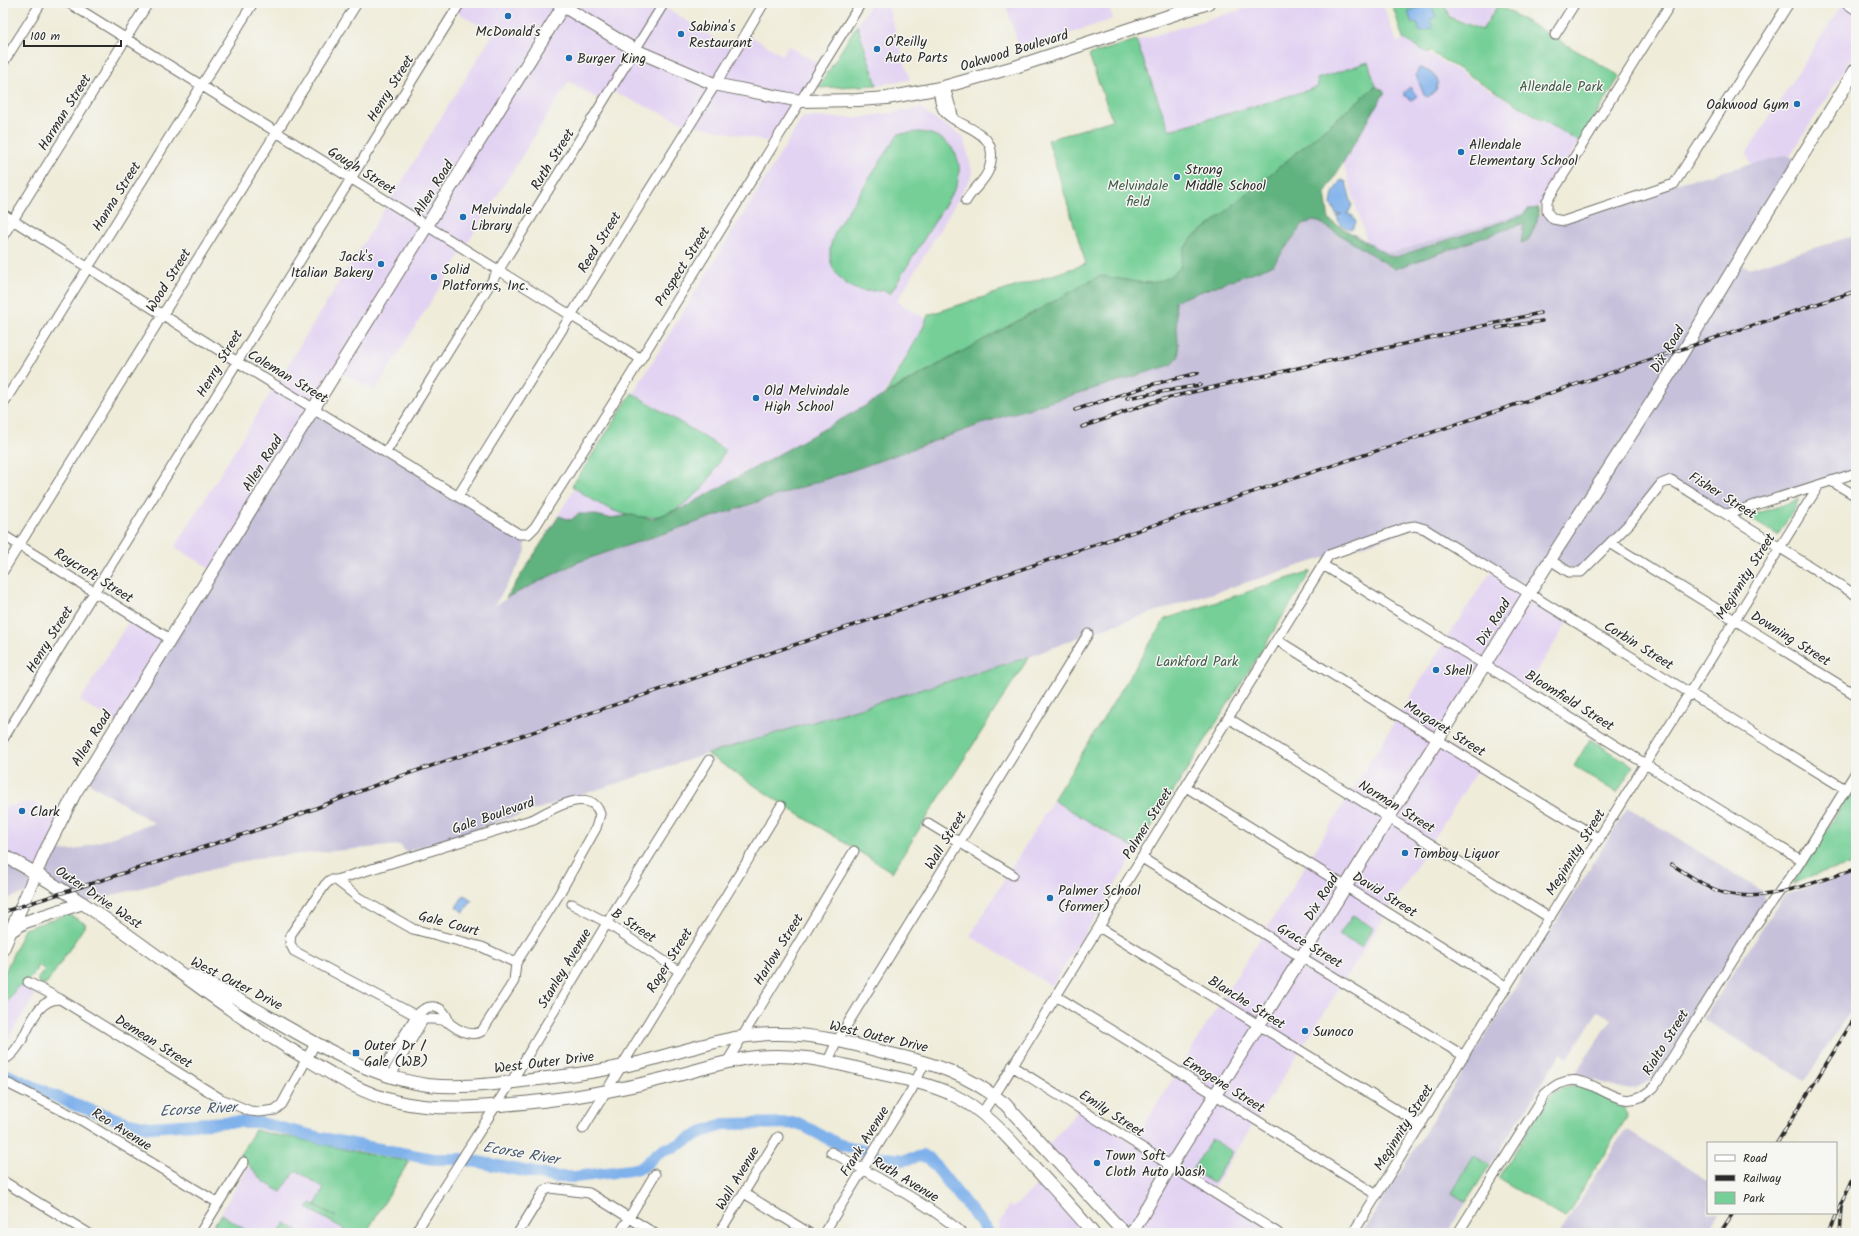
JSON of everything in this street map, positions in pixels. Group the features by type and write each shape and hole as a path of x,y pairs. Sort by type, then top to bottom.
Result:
{"main road":[{"name":"Oakwood Boulevard","path":"562,4 635,50 714,84 800,101 872,99 941,88 1026,64 1208,3"},
{"name":"Allen Road","path":"3,949 75,793 562,4"},
{"name":"Dix Road","path":"1132,1233 1170,1166 1529,593 1636,427 1856,69"},
{"name":"Outer Drive West","path":"3,855 37,873 83,903 176,968"},
{"path":"11,931 25,922 83,903"},
{"name":"West Outer Drive","path":"176,968 215,986 316,1042 385,1075 407,1082 441,1086 475,1085 554,1078 620,1067 741,1037 772,1034 805,1035 837,1040 925,1062 960,1074 994,1095 1020,1119 1124,1233"},
{"name":"West Outer Drive","path":"176,968 208,995 244,1020 350,1085 392,1101 419,1106 446,1108 496,1105 576,1097 605,1092 727,1062 747,1058 778,1056 805,1057 828,1061 916,1082 950,1093 966,1101 982,1113 1019,1150 1092,1231"},
{"path":"1092,1231 1107,1216"}],"street":[{"path":"3,64 41,3"},
{"name":"Gough Street","path":"69,3 640,359"},
{"name":"Harman Street","path":"3,236 148,3"},
{"name":"Hanna Street","path":"3,404 253,3"},
{"name":"Wood Street","path":"3,571 357,3"},
{"name":"Henry Street","path":"3,739 460,3"},
{"name":"Ruth Street","path":"386,452 498,270 611,91 664,3"},
{"name":"Reed Street","path":"458,496 714,84 723,72 764,3"},
{"name":"Prospect Street","path":"519,534 528,534 532,532 861,3"},
{"path":"1555,35 1575,3"},
{"path":"1671,3 1547,201 1546,209 1550,216 1557,221 1564,221 1674,184 1789,3"},
{"path":"1846,3 1856,10"},
{"path":"941,88 954,119 977,131 986,140 991,157 989,170 966,201"},
{"name":"Coleman Street","path":"3,214 237,362 519,534"},
{"path":"1727,514 1856,473"},
{"name":"Fisher Street","path":"1610,543 1640,512 1658,488 1666,481 1671,480 1856,594"},
{"path":"1831,481 1856,496"},
{"name":"Meginnity Street","path":"1353,1233 1508,987 1600,839 1645,763 1819,485"},
{"name":"Palmer Street","path":"982,1113 1142,858 1329,555 1408,527 1418,527"},
{"name":"Corbin Street","path":"1418,527 1425,529 1845,789"},
{"name":"Roycroft Street","path":"3,535 170,639"},
{"path":"1550,560 1569,572 1578,573 1610,543"},
{"name":"Downing Street","path":"1610,543 1856,695"},
{"name":"Bloomfield Street","path":"1323,565 1802,860"},
{"name":"Wall Street","path":"828,1061 837,1040 1088,634"},
{"name":"Margaret Street","path":"1277,640 1437,740 1600,839"},
{"name":"Norman Street","path":"1228,718 1550,918"},
{"name":"Stanley Avenue","path":"415,1233 511,1082 709,760"},
{"name":"Rialto Street","path":"1458,1233 1545,1094 1550,1089 1565,1081 1582,1081 1594,1085 1611,1096 1629,1100 1644,1096 1654,1087 1750,934 1802,860 1856,772"},
{"name":"David Street","path":"1186,787 1508,987"},
{"name":"Gale Boulevard","path":"573,801 587,801 594,805 599,812 599,823 558,896 516,963 514,980 482,1031 476,1034 465,1032 449,1023 445,1012 439,1008 429,1008 420,1018 298,954 292,947 291,934 324,885 330,880 336,880 534,819 554,808 573,801"},
{"name":"Roger Street","path":"583,1129 781,806"},
{"path":"928,823 1013,875"},
{"name":"Harlow Street","path":"727,1062 854,851"},
{"name":"Grace Street","path":"1142,858 1464,1056"},
{"name":"Gale Court","path":"336,880 359,898 413,929 482,947 516,963"},
{"name":"B Street","path":"572,904 607,924 679,971"},
{"name":"Blanche Street","path":"1099,927 1421,1125"},
{"name":"Demean Street","path":"28,982 60,999 221,1099 250,1111 268,1112 275,1110 282,1104 307,1059"},
{"name":"Emogene Street","path":"1056,996 1377,1195"},
{"path":"4,1060 14,1052 44,1003 53,999 60,999"},
{"path":"385,1075 420,1018"},
{"path":"307,1059 316,1042"},
{"name":"Frank Avenue","path":"824,1233 916,1082 925,1062"},
{"name":"Emily Street","path":"1012,1066 1278,1233"},
{"name":"Reo Avenue","path":"9,1084 81,1120 218,1203"},
{"name":"Wall Avenue","path":"719,1233 778,1137"},
{"name":"Ruth Avenue","path":"831,1152 948,1221 963,1233"},
{"path":"200,1233 244,1162"},
{"path":"620,1233 655,1174"},
{"path":"3,1181 88,1233"},
{"path":"518,1233 547,1188 589,1194 654,1233"},
{"path":"744,1193 809,1233"}],"shaded area":[{"path":"460,3 664,3 663,6 735,51 746,33 782,55 788,46 822,66 775,143 682,122 611,91 604,103 569,81 375,391 337,370 213,570 175,547 493,34 455,11"},
{"path":"871,3 887,3 910,80 877,85 857,25"},
{"path":"1005,3 1108,3 1113,19 1020,50"},
{"path":"1263,3 1382,3 1397,43 1403,39 1579,142 1539,208 1528,209 1521,216 1396,257 1367,243 1343,162 1385,92 1260,214 911,348 840,468 536,551 803,117 857,118 922,108 928,115 963,136 973,174 897,301 926,319 928,315 1086,264 1048,140 1112,120 1089,55"},
{"path":"1444,3 1498,3 1482,29 1449,16"},
{"path":"1843,3 1856,3 1856,51 1791,155 1751,167 1747,152"},
{"path":"1787,155 1799,161 1737,262 1749,268 1856,235 1856,473 1727,514 1671,480 1581,572 1550,560 1529,593 1420,527 1089,633 1029,657 707,754 406,852 400,845 256,858 83,903 37,873 45,852 75,850 154,823 83,779 313,408 524,535 526,551 494,606 542,578 578,562 859,468 1004,416 1174,301 1273,265 1303,224 1321,217 1388,252 1395,252 1519,214 1550,216 1557,221 1674,184"},
{"path":"1492,570 1570,618 1526,689 1486,664 1438,739 1480,766 1211,1192 1266,1226 1261,1233 1124,1233 1046,1148 1079,1109 1133,1143 1450,633"},
{"path":"132,616 170,639 118,723 80,701"},
{"name":"Palmer School (former)","path":"1053,800 1137,850 1052,986 970,936"},
{"path":"33,802 52,815 62,818 37,873 3,855 3,808"},
{"path":"1628,807 1765,893 1764,905 1658,1074 1652,1079 1638,1088 1626,1089 1574,1075 1612,1019 1598,1011 1568,1058 1561,1053 1447,1233 1362,1233"},
{"path":"3,855 37,873 28,892 3,900"},
{"path":"1856,873 1856,1002 1805,1081 1703,1019 1785,894"},
{"path":"3,969 36,994 3,1047"},
{"path":"1626,1129 1707,1180 1707,1214 1718,1214 1706,1233 1559,1233"},
{"path":"271,1135 298,1139 364,1154 409,1161 366,1233 209,1233 249,1166"},
{"path":"1045,1179 1093,1233 1002,1233 999,1230 1000,1221 1010,1205 1012,1208"}],"green space":[{"name":"Allendale Park","path":"1392,3 1444,3 1449,17 1482,30 1498,5 1620,76 1579,142 1429,51 1428,53 1403,39"},
{"path":"857,25 877,85 818,88"},
{"name":"Melvindale field","path":"1136,40 1169,130 1318,87 1317,79 1368,62 1376,86 1211,224 1193,237 1183,252 1180,268 1170,278 1156,283 1143,283 1101,276 886,393 923,328 928,315 1086,264 1048,140 1112,120 1089,55"},
{"path":"1376,86 1385,92 1325,193 1329,220 1389,256 1396,257 1521,216 1528,209 1539,208 1537,221 1529,240 1521,243 1524,223 1395,269 1319,222 1313,221 1303,224 1273,265 1175,301 1179,356 1171,365 1004,416 859,468 578,562 506,598 559,516 571,520 578,514 591,514 609,518 632,515 651,519 685,507 941,363 1100,276 1149,283 1156,282 1172,275 1180,268 1183,252 1193,238"},
{"path":"919,132 939,137 953,149 959,166 959,176 956,187 890,294 883,289 862,291 847,285 835,272 830,256 831,244 837,229 898,134"},
{"path":"632,393 725,450 712,474 701,490 673,511 658,516 643,517 614,511 599,504 572,486"},
{"path":"1800,499 1778,535 1747,517"},
{"name":"Lankford Park","path":"1311,571 1137,850 1053,800 1165,619"},
{"path":"1029,657 892,872 790,809 707,754"},
{"path":"1590,739 1633,766 1617,793 1574,766"},
{"path":"1856,783 1856,863 1792,884"},
{"path":"68,914 86,924 48,982 43,985 38,983 38,978 45,970 38,965 34,974 22,987 18,986 3,1007 3,977 24,929"},
{"path":"1353,915 1373,928 1361,947 1339,935"},
{"path":"1575,1084 1592,1088 1617,1104 1625,1107 1627,1117 1565,1218 1498,1179 1549,1097 1561,1088"},
{"path":"255,1130 355,1152 409,1161 366,1233 342,1233 344,1229 307,1208 311,1203 336,1217 315,1205 324,1189 296,1170 281,1192 263,1181 247,1163 238,1158"},
{"path":"1212,1139 1233,1152 1213,1183 1192,1170"},
{"path":"1474,1156 1490,1165 1466,1202 1452,1193"},
{"path":"221,1214 249,1232 251,1233 209,1233"},
{"path":"285,1223 299,1231 297,1233 279,1233"}],"water":[{"path":"1431,4 1436,17 1430,19 1433,28 1420,32 1417,22 1412,24 1408,11"},
{"path":"1419,68 1431,73 1438,82 1436,90 1428,97 1424,95 1416,75"},
{"path":"1410,87 1417,96 1412,100 1404,95 1404,92"},
{"path":"1343,180 1346,182 1352,205 1349,212 1346,214 1350,214 1356,223 1352,229 1346,228 1340,224 1337,216 1342,214 1336,214 1331,204 1333,193 1340,181"},
{"path":"464,895 472,900 464,912 456,907"}],"waterway":[{"name":"Ecorse River","path":"3,1076 7,1075 75,1105 129,1123 149,1127 225,1122 257,1122 321,1138 433,1159 462,1159 555,1177 575,1177 643,1167 656,1154 665,1149 674,1147 705,1131 724,1124 798,1123 838,1144 865,1151 879,1157 904,1160 922,1156 929,1158 989,1233"}],"railway":[{"path":"3,912 272,825 389,780 1856,291"},
{"path":"1082,427 1153,402 1175,396 1540,313"},
{"path":"1497,328 1542,321"},
{"path":"1075,410 1154,384 1198,373"},
{"path":"1127,398 1200,385"},
{"path":"1671,864 1710,888 1733,895 1750,896 1786,891 1856,869"},
{"path":"1778,1142 1856,1016"},
{"path":"1837,1213 1856,1171"},
{"path":"1840,1233 1842,1209"},
{"path":"1720,1233 1732,1214"},
{"path":"1828,1233 1837,1214"}],"place":[{"name":"McDonald's","path":"508,16"},
{"name":"Sabina's Restaurant","path":"681,34"},
{"name":"O'Reilly Auto Parts","path":"877,49"},
{"name":"Burger King","path":"569,58"},
{"name":"Oakwood Gym","path":"1797,104"},
{"name":"Allendale Elementary School","path":"1461,152"},
{"name":"Strong Middle School","path":"1177,177"},
{"name":"Melvindale Library","path":"463,217"},
{"name":"Jack's Italian Bakery","path":"381,264"},
{"name":"Solid Platforms, Inc.","path":"434,277"},
{"name":"Old Melvindale High School","path":"756,398"},
{"name":"Shell","path":"1436,670"},
{"name":"Clark","path":"22,811"},
{"name":"Tomboy Liquor","path":"1405,853"},
{"name":"Palmer School (former)","path":"1050,898"},
{"name":"Sunoco","path":"1305,1031"},
{"name":"Outer Dr / Gale (WB)","path":"356,1053"},
{"name":"Town Soft Cloth Auto Wash","path":"1097,1163"}]}
